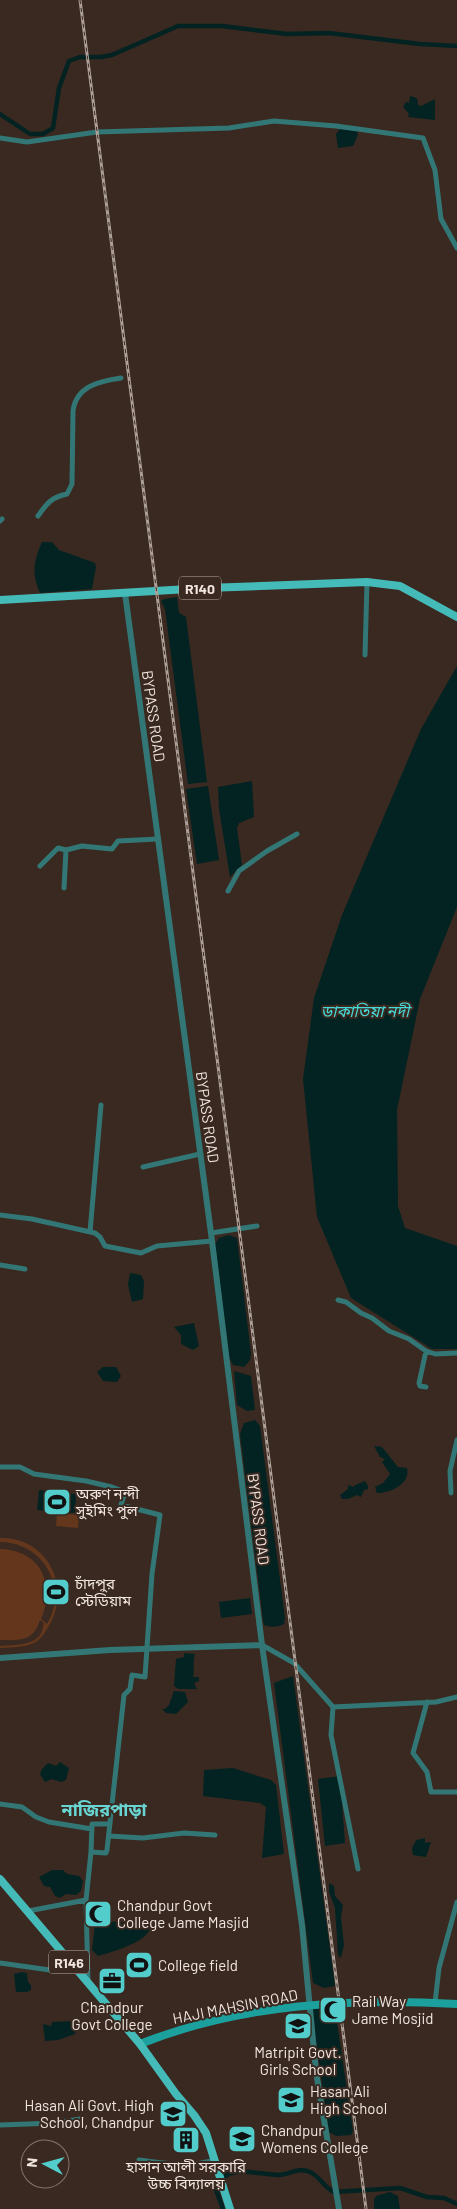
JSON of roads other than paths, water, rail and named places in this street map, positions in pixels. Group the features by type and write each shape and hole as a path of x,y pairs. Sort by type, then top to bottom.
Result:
{"main road":[{"name":"R140","path":"0,600 206,588 367,582 400,586 457,617"},
{"name":"R146","path":"0,1879 140,2044"},
{"name":"HAJI MAHSIN ROAD","path":"140,2044 165,2034 213,2021 258,2012 311,2005 340,2002 435,2002 457,2004"},
{"path":"140,2044 202,2127 215,2160 230,2209"}],"street":[{"path":"0,138 27,142 97,132 229,128 274,121 336,126 423,138 435,170 440,219 457,248"},
{"path":"38,516 48,501 53,497 67,494 72,484 72,412 76,400 90,386 97,382 121,378"},
{"path":"364,655 367,582"},
{"name":"BYPASS ROAD","path":"125,593 211,1233 262,1644 302,1925 316,2072 337,2190 338,2209"},
{"path":"228,891 240,871 267,851 297,834"},
{"path":"40,866 58,848 66,850 82,846 112,849 118,841 158,838"},
{"path":"64,888 66,850"},
{"path":"90,1232 101,1105"},
{"path":"143,1167 200,1154"},
{"path":"0,1215 32,1219 98,1234 104,1246 141,1253 157,1246 212,1241"},
{"path":"211,1233 257,1226"},
{"path":"0,1265 25,1269"},
{"path":"338,1300 346,1302 361,1313 372,1318 389,1332 408,1339 426,1351 435,1354 457,1353"},
{"path":"426,1351 419,1383 420,1386 426,1387"},
{"path":"451,1493 450,1471 457,1440"},
{"path":"0,1467 20,1467 43,1476 86,1481 112,1487 125,1492 122,1504 160,1515 152,1574 145,1677 132,1675 130,1689 124,1695 106,1853 91,1852"},
{"path":"0,1658 262,1644 294,1663 333,1707 331,1735 358,1869"},
{"path":"333,1707 427,1702 457,1697"},
{"path":"427,1702 413,1753 427,1772 432,1792 457,1792"},
{"path":"0,1804 22,1807 36,1817 49,1822 92,1829"},
{"path":"88,1981 86,1900 90,1871 92,1824 110,1824"},
{"path":"109,1836 143,1838 184,1832 215,1835"},
{"path":"28,1910 86,1900"},
{"path":"435,2002 439,1968 457,1902"},
{"path":"0,1963 50,1970 75,1968"},
{"path":"0,2125 55,2124 80,2120"},
{"path":"139,2160 184,2166 215,2160"}],"water":[{"path":"410,96 417,98 418,105 421,106 435,99 435,120 408,117 409,114 403,107 406,102 409,103"},
{"path":"340,129 357,131 358,135 353,146 338,148 336,134"},
{"path":"42,542 52,542 59,550 95,563 92,589 40,593 35,580 35,567"},
{"path":"177,597 179,613 186,617 207,782 188,784 165,609 161,601"},
{"name":"ডাকাতিয়া নদী","path":"457,666 457,907 420,999 397,1110 398,1206 405,1228 457,1246 457,1349 432,1349 351,1298 317,1217 303,1079 314,998 342,915 421,729"},
{"path":"252,781 254,817 239,823 237,828 242,865 230,877 219,809 218,787"},
{"path":"208,786 219,860 197,864 186,789"},
{"path":"229,1235 237,1238 251,1354 250,1360 244,1367 233,1365 229,1357 215,1244 219,1238"},
{"path":"130,1273 141,1275 144,1281 143,1299 132,1302 128,1285"},
{"path":"194,1323 199,1346 193,1350 181,1344 181,1335 174,1327"},
{"path":"103,1367 116,1367 121,1376 117,1382 103,1381 97,1372"},
{"path":"234,1371 251,1376 255,1410 247,1411 237,1405"},
{"path":"255,1420 260,1426 285,1618 284,1624 274,1627 264,1625 263,1620 240,1434 244,1423"},
{"path":"374,1446 382,1447 398,1467 407,1468 406,1479 403,1483 382,1493 377,1493 375,1487 383,1483 390,1474 382,1462 385,1459 380,1457"},
{"path":"365,1481 368,1489 364,1490 361,1497 357,1495 348,1499 342,1499 340,1495 348,1489 348,1485 354,1487"},
{"name":"অরুণ নন্দী সুইমিং পুল","path":"39,1490 76,1494 75,1513 37,1510"},
{"path":"250,1598 252,1614 221,1618 219,1602"},
{"path":"184,1653 195,1654 193,1677 199,1677 199,1681 194,1683 197,1689 179,1689 174,1686 176,1659 184,1657"},
{"path":"293,1676 335,1986 324,1988 313,1983 274,1683"},
{"path":"174,1691 185,1692 188,1702 176,1714 166,1713 162,1709 169,1705"},
{"path":"60,1762 69,1768 66,1780 61,1782 52,1779 45,1782 40,1774 42,1769 48,1763 56,1766"},
{"path":"233,1768 271,1780 276,1785 284,1854 262,1858 266,1807 260,1803 203,1796 204,1770"},
{"path":"340,1776 345,1843 325,1846 318,1779"},
{"path":"425,1838 425,1843 431,1842 426,1857 413,1855 412,1848 416,1840"},
{"path":"52,1870 63,1870 67,1874 79,1876 83,1881 81,1891 76,1895 66,1894 60,1898 55,1896 50,1887 44,1886 39,1877"},
{"path":"329,1883 334,1886 335,1896 343,1905 341,1917 344,1945 341,1958 338,1955 335,1908 329,1892"},
{"path":"102,1921 150,1924 150,1927 146,1935 137,1942 98,1956 92,1950 95,1924"},
{"path":"27,1973 31,1990 16,1992 14,1974"},
{"path":"313,2009 324,2009 337,2022 353,2131 351,2135 336,2136 329,2132 312,2014"},
{"path":"76,2021 75,2034 58,2040 45,2041 43,2024 51,2026 52,2022"},
{"path":"390,2192 398,2196 400,2209 374,2209 376,2196"}],"waterway":[{"path":"0,114 30,134 43,134 53,128 59,88 69,61 80,57 112,55 178,26 222,26 287,34 329,33 420,44 457,46"},
{"path":"223,2209 215,2187 218,2180 226,2175 238,2172 279,2175 302,2170 314,2174 334,2192 400,2188 427,2197 444,2198 457,2204"}],"railway":[{"path":"80,0 366,2209"}],"place":[{"name":"অরুণ নন্দী সুইমিং পুল","path":"57,1502"},
{"name":"চাঁদপুর স্টেডিয়াম","path":"56,1592"},
{"name":"Chandpur Govt College Jame Masjid","path":"98,1914"},
{"name":"College field","path":"139,1965"},
{"name":"Chandpur Govt College","path":"112,1981"},
{"name":"Rail Way Jame Mosjid","path":"333,2010"},
{"name":"Matripit Govt. Girls School","path":"298,2026"},
{"name":"Hasan Ali High School","path":"291,2100"},
{"name":"Hasan Ali Govt. High School, Chandpur","path":"173,2114"},
{"name":"Chandpur Womens College","path":"242,2139"},
{"name":"হাসান আলী সরকারি উচ্চ বিদ্যালয়","path":"186,2140"}],"district":[{"name":"নাজিরপাড়া","path":"104,1809"}]}
